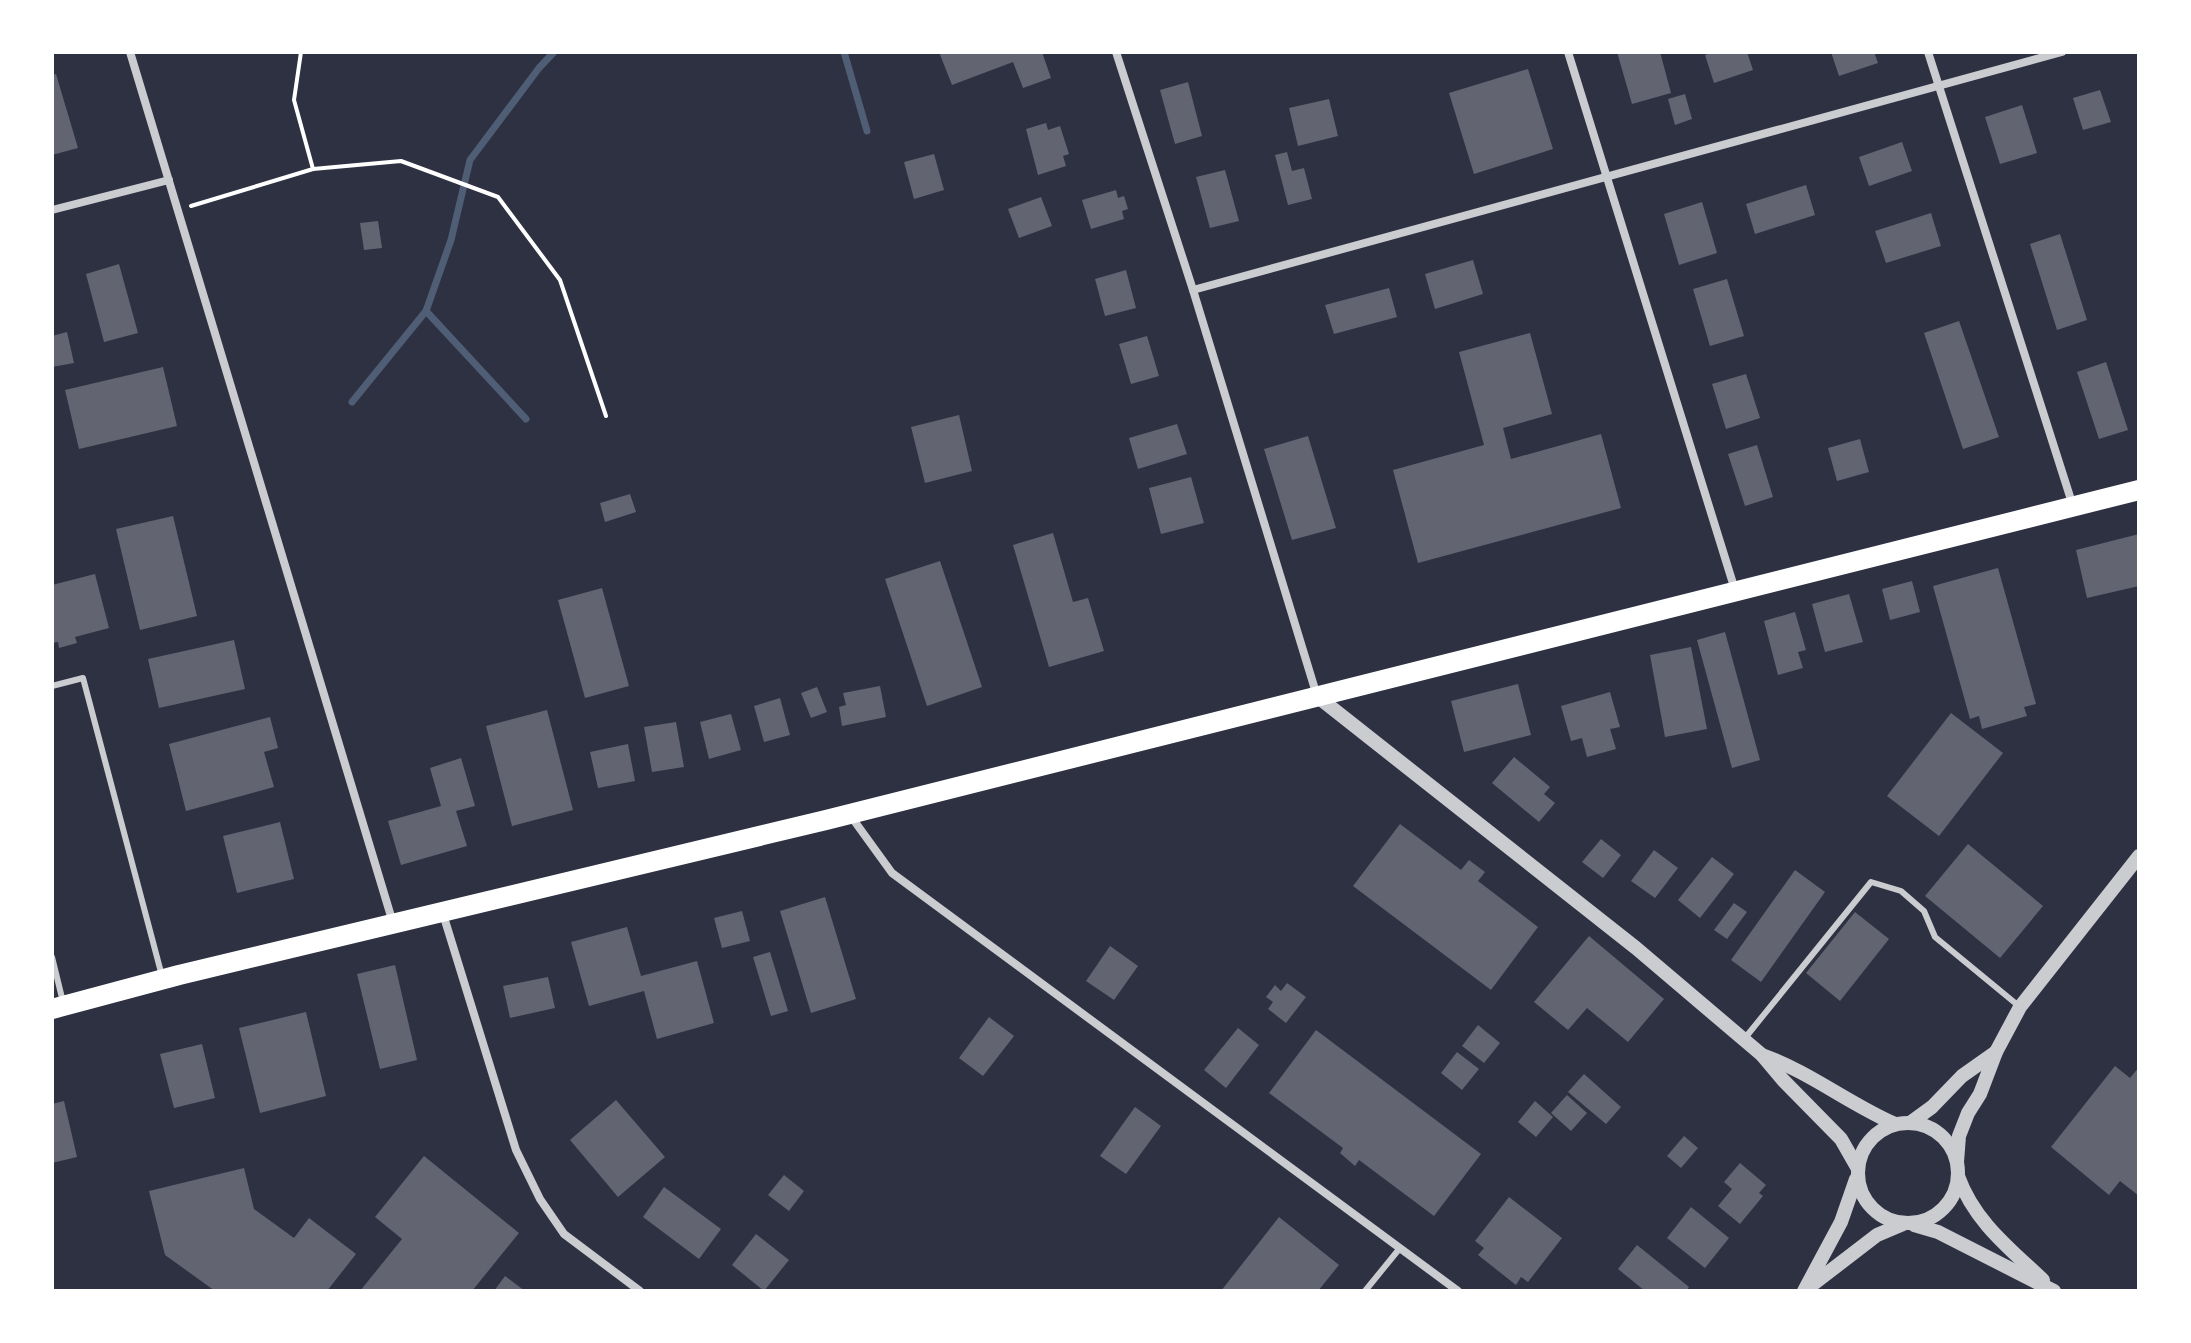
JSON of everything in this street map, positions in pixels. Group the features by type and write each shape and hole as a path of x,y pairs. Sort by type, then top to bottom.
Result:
{"main road":[{"path":"58,1007 849,814 2139,490"}],"street":[{"path":"130,52 393,924"},
{"path":"1116,52 1318,697 1636,948 1762,1055 1841,1139 1857,1171 1859,1190 1876,1213 1938,1232 2055,1291"},
{"path":"1568,52 1735,590"},
{"path":"1928,52 2073,507"},
{"path":"1193,290 2062,52"},
{"path":"52,210 169,180"},
{"path":"849,814 892,873 1458,1291"},
{"path":"1804,1291 1877,1235 1926,1221 1939,1214 1949,1203 1955,1190 1959,1136 1996,1052 2020,1007 2139,856"},
{"path":"442,912 516,1150 540,1199 564,1234 640,1291"},
{"path":"1804,1291 1841,1222 1861,1152 1869,1139 1881,1130 1903,1123 1932,1107 1962,1076 1996,1052"},
{"path":"1762,1055 1800,1070 1866,1111 1903,1123 1926,1126 1940,1135 1951,1147 1964,1194 1978,1217 2055,1291"}],"lane":[{"path":"52,686 83,678 163,980"},
{"path":"1743,1040 1871,882 1901,891 1913,901 1924,911 1935,937 2020,1007"},
{"path":"52,957 58,1007"},
{"path":"1365,1291 1400,1248"}],"path":[{"path":"301,52 294,100 313,169"},
{"path":"177,210 313,169 401,161 498,197 560,280 606,416"}],"building":[{"path":"939,52 1042,52 1051,78 1023,88 1013,62 952,85"},
{"path":"1617,52 1660,52 1671,93 1632,104"},
{"path":"1713,52 1747,52 1753,70 1714,83 1705,55"},
{"path":"1831,52 1874,52 1878,63 1839,76"},
{"path":"1528,69 1553,149 1474,174 1449,93"},
{"path":"56,74 78,148 52,155 52,75"},
{"path":"1188,82 1202,136 1175,144 1160,90"},
{"path":"2100,90 2111,122 2083,130 2073,98"},
{"path":"1685,94 1692,119 1675,125 1668,99"},
{"path":"1329,99 1338,136 1298,146 1289,108"},
{"path":"2022,105 2037,153 2000,164 1985,117"},
{"path":"1046,123 1048,130 1060,126 1069,154 1063,156 1066,166 1038,175 1026,129"},
{"path":"1902,142 1912,171 1869,186 1859,157"},
{"path":"1287,152 1292,171 1304,168 1312,199 1288,205 1275,155"},
{"path":"934,154 944,190 914,199 904,162"},
{"path":"1225,170 1239,221 1210,228 1196,177"},
{"path":"1806,185 1815,215 1755,234 1746,204"},
{"path":"1116,190 1118,198 1124,196 1128,209 1122,211 1124,219 1091,229 1082,200"},
{"path":"1041,197 1052,226 1019,238 1008,209"},
{"path":"1702,202 1717,253 1679,265 1664,214"},
{"path":"1931,213 1941,246 1886,263 1875,231"},
{"path":"378,221 382,248 364,250 360,223"},
{"path":"2060,234 2087,320 2057,330 2030,244"},
{"path":"1473,260 1483,294 1435,309 1425,274"},
{"path":"119,264 138,333 104,342 86,274"},
{"path":"1126,270 1136,308 1105,316 1095,279"},
{"path":"1727,279 1744,336 1710,346 1693,289"},
{"path":"1389,288 1397,317 1334,334 1325,305"},
{"path":"1959,321 1999,437 1963,449 1924,333"},
{"path":"67,332 74,363 52,367 52,336"},
{"path":"1530,333 1552,414 1503,428 1511,459 1601,434 1621,508 1418,563 1393,470 1484,445 1459,352"},
{"path":"1147,336 1159,376 1131,384 1119,344"},
{"path":"2106,362 2128,430 2099,439 2077,372"},
{"path":"163,367 177,426 79,449 65,390"},
{"path":"1746,374 1760,418 1726,429 1712,384"},
{"path":"959,415 972,471 925,483 911,427"},
{"path":"1177,424 1187,454 1138,469 1129,438"},
{"path":"1308,436 1336,528 1292,540 1264,449"},
{"path":"1860,439 1869,472 1837,481 1828,448"},
{"path":"1757,445 1773,497 1745,506 1728,454"},
{"path":"1191,477 1204,523 1161,534 1149,488"},
{"path":"630,494 636,512 605,522 600,503"},
{"path":"173,516 197,616 140,630 116,529"},
{"path":"1053,533 1073,602 1088,598 1104,651 1049,667 1013,545"},
{"path":"2139,534 2139,586 2087,598 2076,550"},
{"path":"940,561 982,687 927,706 885,579"},
{"path":"1998,568 2036,704 2024,707 2027,716 1982,729 1979,716 1970,719 1933,586"},
{"path":"95,574 109,628 75,637 77,643 59,648 58,642 52,643 52,585"},
{"path":"1912,581 1920,612 1890,620 1882,589"},
{"path":"602,588 629,686 585,698 558,600"},
{"path":"1849,594 1863,642 1825,652 1812,604"},
{"path":"1795,612 1806,650 1798,652 1803,668 1778,675 1764,621"},
{"path":"1725,632 1760,760 1732,768 1697,640"},
{"path":"234,640 245,689 159,708 148,659"},
{"path":"1691,647 1707,729 1665,737 1650,655"},
{"path":"1518,684 1531,735 1464,752 1451,701"},
{"path":"880,686 886,717 842,726 839,707 846,705 843,693"},
{"path":"817,687 827,712 811,718 801,693"},
{"path":"1610,692 1620,727 1610,729 1616,749 1587,757 1582,738 1571,741 1561,706"},
{"path":"780,698 790,735 764,742 754,706"},
{"path":"547,710 573,810 512,826 486,726"},
{"path":"1951,713 2003,753 1939,836 1887,796"},
{"path":"731,714 741,750 709,759 700,722"},
{"path":"270,717 278,748 264,752 274,787 186,811 169,744"},
{"path":"676,722 684,767 652,772 644,727"},
{"path":"628,744 635,781 598,788 590,752"},
{"path":"1514,757 1550,787 1544,794 1555,803 1539,822 1492,783"},
{"path":"461,758 475,806 456,811 467,846 401,865 388,821 441,806 430,768"},
{"path":"280,822 294,879 237,893 223,836"},
{"path":"1400,824 1461,870 1469,860 1485,872 1478,881 1538,927 1491,990 1353,886"},
{"path":"1601,839 1621,855 1603,878 1582,862"},
{"path":"1968,844 2043,906 2000,958 1925,896"},
{"path":"1654,850 1678,868 1655,898 1631,881"},
{"path":"1712,857 1734,874 1700,918 1678,900"},
{"path":"1795,870 1825,892 1761,982 1731,960"},
{"path":"825,897 856,999 811,1013 780,911"},
{"path":"1734,903 1747,912 1727,939 1714,930"},
{"path":"742,911 750,941 722,948 714,918"},
{"path":"1855,912 1889,939 1840,1001 1806,973"},
{"path":"627,927 641,976 697,961 714,1023 657,1039 644,991 589,1006 571,942"},
{"path":"1589,936 1664,999 1628,1042 1587,1008 1568,1030 1534,1002"},
{"path":"1110,946 1138,966 1114,1000 1086,981"},
{"path":"770,952 788,1011 771,1016 753,957"},
{"path":"395,965 417,1060 380,1069 357,974"},
{"path":"548,977 555,1008 510,1018 503,986"},
{"path":"1287,983 1306,997 1286,1023 1268,1009 1273,1002 1266,997 1275,985 1281,991"},
{"path":"306,1012 326,1096 260,1113 239,1028"},
{"path":"989,1017 1014,1036 983,1076 959,1058"},
{"path":"1478,1025 1500,1043 1484,1063 1462,1046"},
{"path":"1238,1028 1259,1045 1226,1088 1204,1070"},
{"path":"1316,1030 1481,1154 1434,1216 1359,1160 1355,1166 1340,1153 1343,1148 1269,1093"},
{"path":"202,1044 215,1098 174,1108 160,1054"},
{"path":"1457,1052 1479,1069 1462,1090 1441,1073"},
{"path":"2115,1066 2130,1078 2139,1067 2139,1196 2120,1181 2109,1195 2051,1147"},
{"path":"1584,1074 1621,1107 1606,1124 1568,1092"},
{"path":"1567,1095 1587,1113 1571,1131 1551,1113"},
{"path":"616,1100 665,1157 618,1197 570,1140"},
{"path":"64,1101 77,1157 52,1163 52,1104"},
{"path":"1535,1101 1553,1117 1536,1137 1518,1122"},
{"path":"1135,1107 1161,1126 1126,1174 1100,1156"},
{"path":"1684,1136 1698,1148 1681,1168 1667,1156"},
{"path":"424,1156 519,1233 472,1291 360,1291 402,1239 375,1217"},
{"path":"1740,1163 1766,1185 1759,1193 1763,1196 1740,1224 1718,1206 1732,1189 1724,1182"},
{"path":"244,1168 254,1209 294,1238 309,1218 356,1254 327,1291 215,1291 165,1255 149,1191"},
{"path":"784,1175 804,1191 789,1211 768,1195"},
{"path":"664,1187 721,1229 699,1259 643,1217"},
{"path":"1509,1197 1562,1238 1528,1282 1521,1277 1516,1285 1478,1255 1484,1248 1475,1241"},
{"path":"1691,1207 1729,1238 1705,1268 1667,1238"},
{"path":"1279,1217 1339,1265 1318,1291 1221,1291"},
{"path":"756,1234 789,1260 764,1291 732,1265"},
{"path":"1637,1245 1689,1287 1686,1291 1645,1291 1618,1269"},
{"path":"505,1276 525,1291 494,1291"}],"waterway":[{"path":"526,419 426,311 451,240 470,160 554,52"},
{"path":"844,52 867,131"},
{"path":"352,402 426,311"}]}
